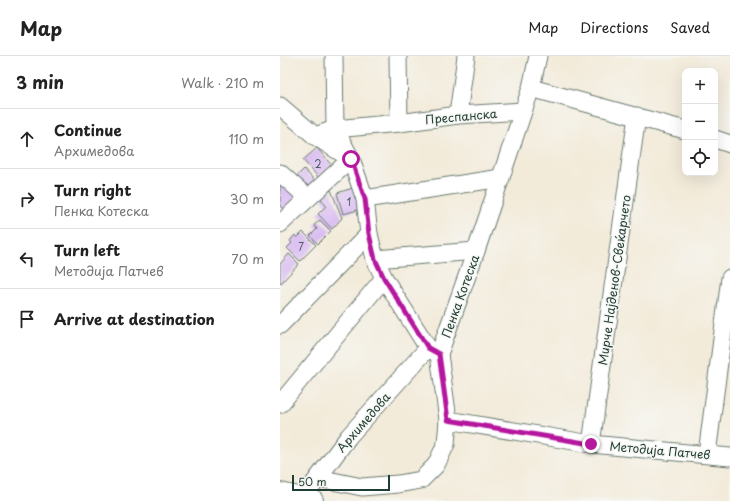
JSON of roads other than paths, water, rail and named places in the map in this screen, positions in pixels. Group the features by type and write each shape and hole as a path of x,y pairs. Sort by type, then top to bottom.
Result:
{"main road":[{"path":"280,494 307,500"}],"street":[{"path":"334,56 336,129 351,159 365,199 369,234 375,259 384,278 434,351"},
{"path":"398,56 399,123"},
{"path":"458,115 466,56"},
{"name":"Пенка Котеска","path":"318,478 362,487 398,484 421,480 436,465 446,444 448,420 434,351 476,251 531,88 538,56"},
{"path":"531,88 682,129"},
{"path":"280,106 315,136 351,159"},
{"name":"Преспанска","path":"315,136 336,129 399,123 458,115 523,111"},
{"name":"Мирче Најденов-Свеќарчето","path":"591,444 637,116"},
{"path":"718,140 730,144"},
{"path":"280,224 351,159"},
{"path":"280,173 308,198"},
{"path":"365,199 501,178"},
{"path":"280,325 369,234"},
{"path":"375,259 476,251"},
{"path":"282,398 384,278"},
{"path":"707,454 730,278"},
{"name":"Архимедова","path":"307,500 318,478 349,436 434,351"},
{"name":"Методиjа Патчев","path":"448,420 591,444 730,457"}]}
